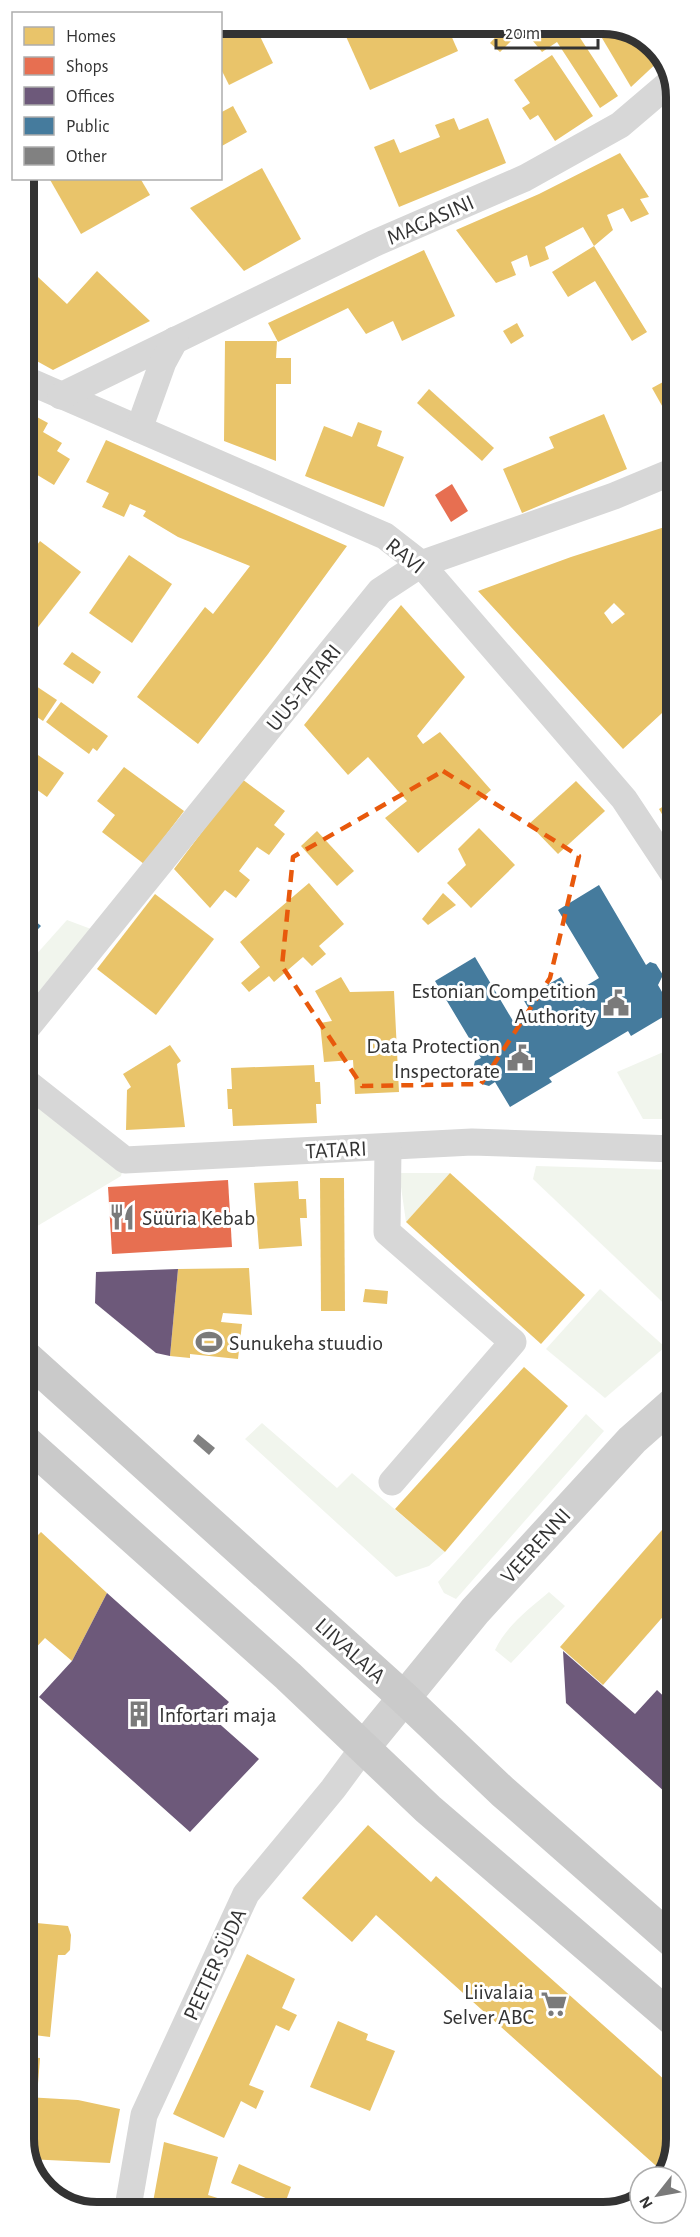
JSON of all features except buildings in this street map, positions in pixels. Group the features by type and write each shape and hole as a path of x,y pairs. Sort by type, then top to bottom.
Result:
{"main road":[{"name":"LIIVALAIA","path":"34,1365 403,1697 502,1792 666,1935"},
{"path":"34,1449 288,1676 428,1809 666,2013"}],"street":[{"name":"MAGASINI","path":"61,396 374,244 525,178 620,124 664,87"},
{"path":"139,429 163,362 175,340"},
{"name":"RAVI","path":"34,384 385,536 421,564 624,799 666,862"},
{"name":"UUS-TATARI","path":"34,1019 380,591 421,564 614,496 666,474"},
{"name":"TATARI","path":"34,1088 125,1160 472,1142 666,1149"},
{"path":"388,1146 387,1232 513,1342 392,1482"},
{"name":"VEERENNI","path":"364,1748 403,1697 475,1611 632,1440 666,1410"},
{"name":"PEETER SÜDA","path":"128,2202 144,2115 246,1894 364,1748"}],"highlighted area":[{"path":"443,771 579,856 550,978 481,1084 362,1086 282,966 293,857"}],"shaded area":[{"path":"67,920 91,929 34,997 34,957"},
{"path":"666,1051 666,1119 643,1119 617,1072"},
{"path":"34,1088 125,1160 121,1176 34,1228"},
{"path":"536,1166 666,1170 666,1305 533,1179"},
{"path":"399,1173 450,1173 406,1222"},
{"path":"600,1289 665,1347 605,1398 546,1349"},
{"path":"586,1414 604,1431 456,1599 444,1593 438,1582"},
{"path":"262,1423 337,1488 352,1473 445,1552 429,1566 396,1577 245,1439"},
{"path":"549,1592 565,1606 511,1663 495,1650 512,1625"}],"place":[{"name":"Estonian Competition Authority","path":"616,1003"},
{"name":"Data Protection Inspectorate","path":"520,1058"},
{"name":"Süüria Kebab","path":"122,1217"},
{"name":"Sunukeha stuudio","path":"209,1342"},
{"name":"Infortari maja","path":"139,1714"},
{"name":"Liivalaia Selver ABC","path":"554,2004"}]}
